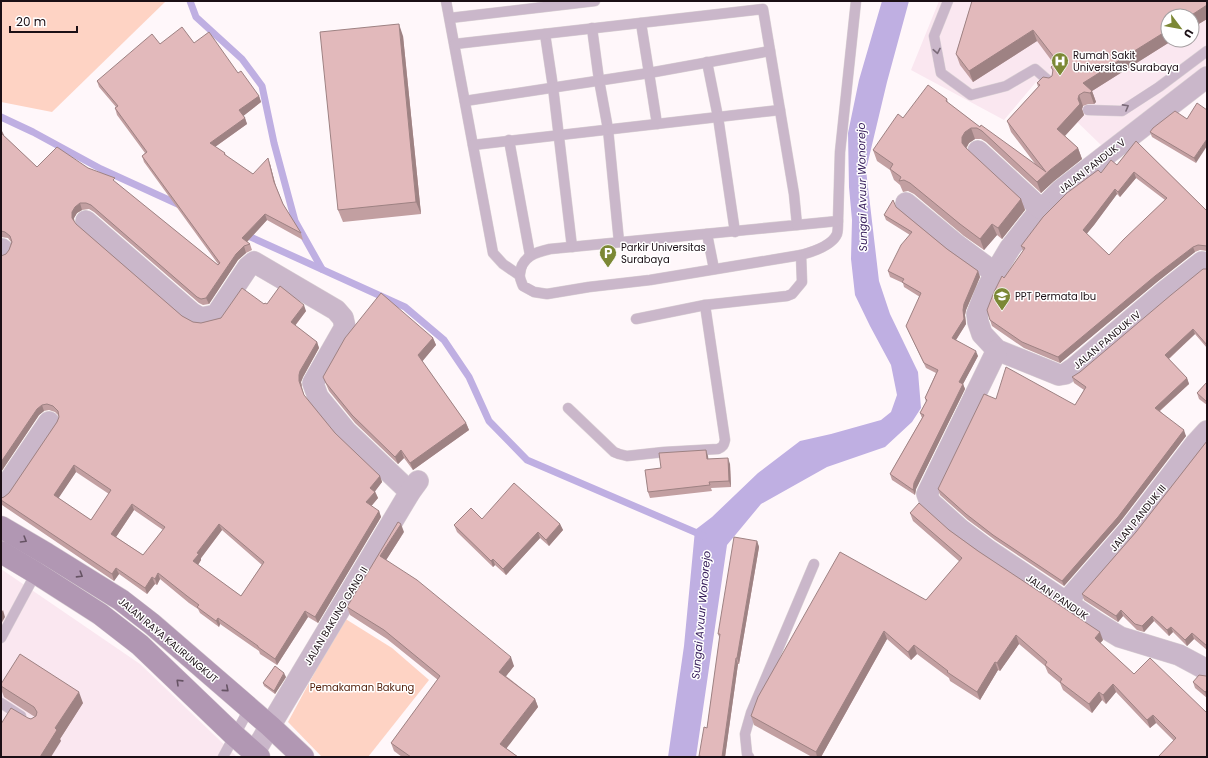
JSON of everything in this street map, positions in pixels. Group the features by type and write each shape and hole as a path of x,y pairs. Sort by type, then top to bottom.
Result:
{"main road":[{"name":"JALAN RAYA KALIRUNGKUT","path":"1,527 121,600 152,624 270,726 302,757"},
{"path":"1,552 100,614 140,645 235,736 257,755"}],"street":[{"name":"JALAN PANDUK V","path":"997,350 982,334 977,314 995,273 1010,248 1042,209 1061,190 1207,77"},
{"path":"978,151 1042,209"},
{"path":"906,203 957,245 995,273"},
{"name":"JALAN BAKUNG GANG II","path":"86,221 192,313 200,318 216,314 248,267 254,262 336,310 343,318 345,327 313,383 318,397 346,431 414,486 270,726 257,755"},
{"name":"JALAN PANDUK IV","path":"997,350 1059,375 1065,374 1202,262 1207,263"},
{"name":"JALAN PANDUK","path":"997,350 927,494 930,502 960,529 988,550 1097,623 1120,636 1179,655 1207,670"},
{"path":"1,493 49,422"},
{"name":"JALAN PANDUK III","path":"1066,602 1129,530 1207,431"}],"lane":[{"path":"446,1 493,253 503,264 519,275 524,286 534,292 548,294 589,287 650,280 801,255 818,250 834,240 837,234 840,152 856,1"},
{"path":"450,18 595,1"},
{"path":"948,1 934,36 941,73 971,95 1006,86 1035,69 1051,83"},
{"path":"455,44 763,9 794,194 797,225"},
{"path":"641,23 656,124"},
{"path":"592,28 599,80 608,129 619,242"},
{"path":"545,34 553,87 572,247"},
{"path":"465,101 649,73 770,51"},
{"path":"1088,110 1122,110 1160,87 1207,52"},
{"path":"707,62 718,117 735,232"},
{"path":"473,145 780,110"},
{"path":"509,140 530,255"},
{"path":"519,275 522,263 530,255 550,249 838,221"},
{"path":"707,234 714,269"},
{"path":"636,319 705,306 787,296 792,294 802,282 801,255"},
{"path":"568,408 614,452 623,455 627,456 664,452 718,450 722,448 725,440 705,306"},
{"path":"1,638 47,554"},
{"path":"749,757 745,734 751,713 814,564"},
{"path":"1,703 28,720"},
{"path":"224,757 249,709"}],"shaded area":[{"name":"Rumah Sakit Universitas Surabaya","path":"939,1 1207,1 1207,70 1102,146 1036,82 1004,120 911,70"},
{"path":"1,569 140,664 237,757 1,757"}],"green space":[{"path":"1,1 166,1 52,112 1,102"},
{"name":"Pemakaman Bakung","path":"344,618 392,648 429,680 368,757 322,757 288,722"}],"water":[{"name":"Sungai Avuur Wonorejo","path":"882,1 909,1 887,82 866,170 879,281 890,314 918,372 921,408 912,422 885,447 827,467 761,504 727,545 696,757 668,757 684,646 695,530 712,517 758,473 800,441 881,420 891,412 897,395 891,365 855,295 851,259 852,220 849,187 848,133 859,80"}],"building":[{"path":"972,1 1207,1 1207,5 1200,10 1200,8 1160,8 1160,35 1083,83 1092,91 1090,93 1084,92 1079,95 1078,99 1080,104 1057,129 1078,148 1037,182 982,131 977,128 971,128 965,132 962,137 962,143 966,148 1021,199 998,228 992,224 980,239 910,183 904,180 899,181 901,177 890,169 893,164 873,150 898,114 903,118 928,85 980,127 981,125 1046,172 1007,121 1040,85 1037,83 1043,77 1049,78 1052,76 1053,70 1051,67 1057,61 1033,30 969,71 956,54"},
{"path":"399,24 416,202 338,210 320,32"},
{"path":"182,27 194,43 209,32 238,73 241,71 259,96 239,110 245,118 210,143 253,174 268,158 274,182 283,204 301,233 265,214 242,238 250,244 244,246 236,254 206,298 201,299 91,205 80,203 72,212 72,218 76,224 182,316 193,322 201,323 221,318 242,288 264,304 267,304 280,286 304,305 291,322 317,342 299,375 299,381 304,395 335,433 380,476 370,488 375,492 366,502 379,511 315,617 305,611 275,659 218,618 216,621 197,607 199,605 158,573 155,579 152,577 145,588 116,568 112,574 1,500 1,498 9,493 59,417 58,411 53,406 47,404 42,405 37,409 1,462 1,256 6,254 12,242 10,236 1,231 1,133 37,167 57,147 88,168 115,178 113,180 218,265 220,263 142,156 147,152 115,108 118,106 97,81 152,34 160,44","holes":["74,465 111,490 91,520 54,495","132,504 165,527 143,555 111,534","219,524 264,562 241,596 193,561 199,554 197,553"]},
{"path":"1197,103 1207,110 1207,139 1194,158 1150,132 1175,111 1187,119"},
{"path":"1136,141 1207,211 1207,246 1198,245 1193,247 1155,276 1058,357 1022,342 990,320 987,310 1002,276 1004,278 1025,248 1021,246 1043,217 1067,193 1098,170 1101,173 1111,160 1117,165","holes":["1134,172 1167,198 1109,255 1083,230 1115,189 1118,192"]},
{"path":"893,200 896,207 947,249 978,271 964,304 964,319 952,338 976,351 959,382 963,384 914,483 913,490 890,474 924,415 920,413 927,400 925,398 938,370 924,363 906,326 921,293 902,282 904,279 888,271 901,245 912,232 884,215"},
{"path":"1203,269 1207,269 1207,345 1193,329 1165,355 1187,378 1155,408 1184,430 1118,517 1062,581 993,535 966,514 938,489 984,394 996,399 1006,367 1075,405 1086,387 1072,377 1080,372"},
{"path":"381,293 433,338 418,355 466,423 410,463 401,450 395,457 352,415 326,383 323,377 345,338"},
{"path":"1207,382 1207,402 1197,393"},
{"path":"1207,441 1207,646 1192,633 1185,640 1171,627 1167,630 1152,616 1142,626 1135,624 1121,610 1116,616 1082,594 1136,532"},
{"path":"706,450 707,459 728,458 729,481 709,482 710,485 648,492 645,470 661,468 659,453"},
{"path":"514,483 560,524 546,540 538,532 503,569 493,559 491,561 454,525 471,508 482,519"},
{"path":"919,503 949,530 978,551 1100,632 1095,638 1134,674 1150,658 1207,713 1207,757 1158,757 1176,738 1153,715 1147,720 1113,684 1103,695 1099,692 1089,704 1060,682 1062,679 1045,665 1047,662 1016,635 997,663 995,662 977,692 947,672 948,671 914,645 908,652 884,631 816,752 751,716 758,697 840,552 926,600 962,558 910,513"},
{"path":"398,522 401,524 380,556 417,580 511,657 499,672 535,699 500,744 518,757 411,757 391,743 440,676 384,630 347,607"},
{"path":"734,537 757,541 736,658 722,757 704,757 699,756 704,727 707,728 720,634 718,634"},
{"path":"20,654 79,692 55,728 57,730 40,757 1,757 1,724 11,708 31,719 36,716 37,712 34,707 1,686"},
{"path":"275,666 284,673 274,691 263,683"},
{"path":"1199,675 1207,676 1207,690 1205,692 1193,682"}],"waterway":[{"path":"190,1 196,17 242,59 262,86 274,143 295,221 322,269"},
{"path":"1,117 33,132 101,169 182,206"},
{"path":"244,234 405,307 444,340 469,377 489,421 527,460 704,536"}],"place":[{"name":"Rumah Sakit Universitas Surabaya","path":"1060,76"},
{"name":"Parkir Universitas Surabaya","path":"608,268"},
{"name":"PPT Permata Ibu","path":"1002,311"}]}
